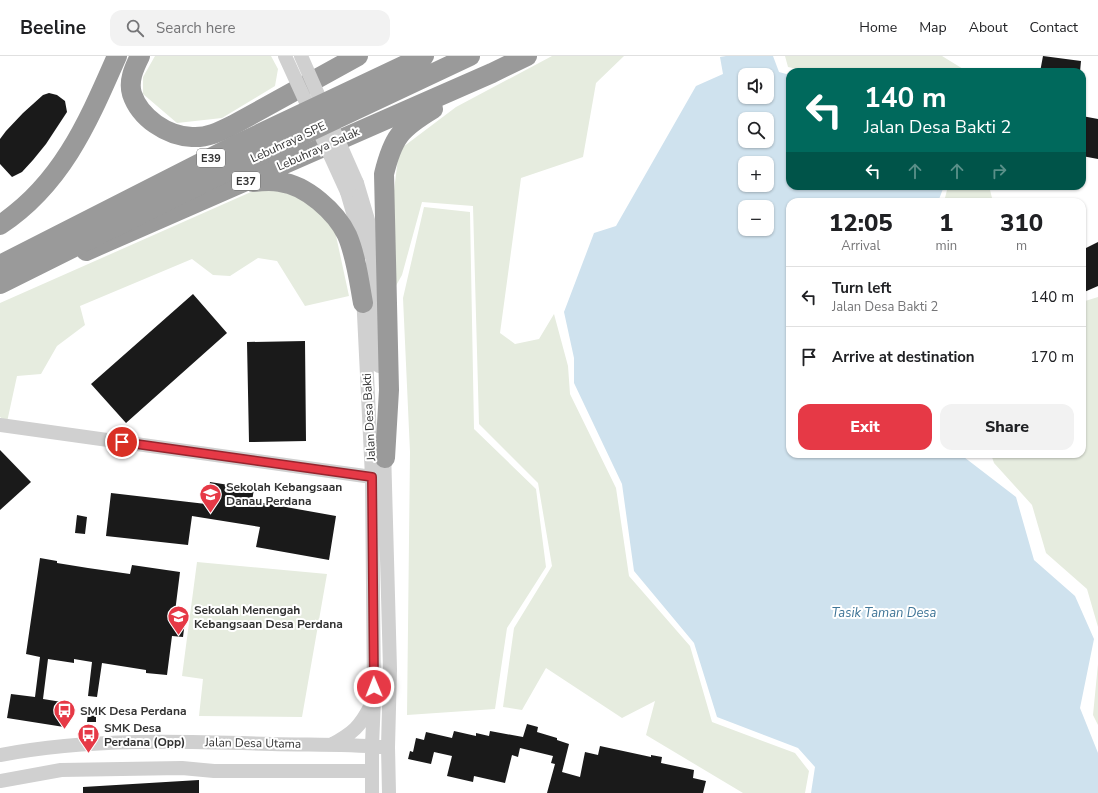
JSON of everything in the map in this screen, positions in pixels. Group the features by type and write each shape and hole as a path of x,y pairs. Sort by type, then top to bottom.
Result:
{"highway":[{"path":"0,225 17,214 38,195 72,151 95,106 117,56"},
{"path":"140,56 134,67 131,80 132,94 141,112 156,124 173,134 192,137 212,135 233,126 358,56"},
{"path":"343,91 406,56"},
{"path":"0,256 416,56"},
{"name":"Lebuhraya SPE","path":"0,265 238,144 424,56"},
{"name":"Lebuhraya SPE","path":"0,284 245,162 470,56"},
{"name":"Lebuhraya Salak","path":"0,290 527,56"},
{"path":"385,458 389,390 384,174 389,154 394,142 406,127 492,72"},
{"path":"239,184 267,181 282,182 295,186 319,200 340,222 347,235 353,253 363,303"}],"street":[{"name":"Jalan Desa Bakti","path":"285,56 368,220 372,248 385,458 390,669 388,747 389,793"},
{"name":"Jalan Desa Bakti","path":"301,56 352,187 359,240 372,477 374,699 372,793"},
{"path":"0,425 372,477"},
{"path":"331,745 351,733 364,720 374,699"},
{"name":"Jalan Desa Utama","path":"0,755 35,748 118,742 211,742 388,747"},
{"path":"0,781 61,770 182,768 214,771 372,771"}],"shaded area":[{"path":"155,56 271,56 278,69 275,86 222,118 177,123 143,94 143,77"},
{"path":"552,56 624,56 596,83 583,157 521,178 500,333 515,344 539,339 554,314 568,366 570,394 616,488 629,576 690,646 712,722 795,753 809,771 805,793 743,793 646,735 655,701 622,718 546,668 522,710 503,707 514,628 552,566 538,483 479,424 473,206 422,202 402,275 393,291 393,199 399,150 456,107"},
{"path":"785,56 942,56 962,68 792,68 788,67"},
{"path":"260,188 292,193 316,209 335,231 349,296 305,306 277,261 258,258 230,276 213,275 192,259 80,306 85,325 57,346 41,374 17,376 7,422 0,417 0,303"},
{"path":"947,190 990,190 992,198 945,198"},
{"path":"424,207 470,212 474,429 536,489 546,567 507,628 495,709 407,715 410,452 403,298"},
{"path":"1098,297 1098,627 1087,589 1046,553 1032,505 994,463 992,458 1086,458 1086,301"},
{"path":"197,562 327,574 302,717 199,716 203,679 182,676"},
{"path":"1098,664 1098,725 1093,715"}],"water":[{"name":"Tasik Taman Desa","path":"773,56 779,72 786,74 786,190 942,190 940,198 786,198 786,458 965,458 1016,497 1034,560 1075,596 1094,639 1080,708 1098,753 1098,793 811,793 815,767 798,748 717,717 694,643 634,571 622,484 574,383 574,358 564,312 594,233 616,226 696,86 723,74 720,57"}],"building":[{"path":"1043,56 1081,61 1080,68 1041,68"},
{"path":"49,93 57,95 65,101 67,112 46,144 33,160 22,172 12,177 0,164 0,139 23,113 43,95"},
{"path":"1086,117 1098,119 1098,159 1086,157"},
{"path":"1098,242 1098,286 1086,291 1086,248"},
{"path":"193,294 227,333 126,423 91,384"},
{"path":"305,341 306,441 249,442 247,342"},
{"path":"0,450 31,482 0,510"},
{"path":"210,482 254,489 252,501 336,516 329,560 256,547 260,527 192,516 188,545 106,536 111,493 206,504"},
{"path":"77,515 87,517 85,534 75,533"},
{"path":"40,558 57,561 57,563 130,574 132,565 180,572 175,612 186,613 183,637 172,636 167,675 146,673 146,670 102,663 97,697 88,696 92,662 74,659 74,663 48,659 43,699 68,703 64,727 7,718 11,694 35,697 40,657 26,654"},
{"path":"88,713 96,714 96,722 87,722"},
{"path":"527,724 538,727 537,732 557,738 557,740 569,744 562,772 580,777 585,752 598,755 600,746 651,757 651,755 662,757 661,763 694,770 693,778 706,781 703,793 547,793 555,764 551,763 553,756 520,748 518,757 512,755 505,783 474,776 473,782 447,776 452,756 434,752 431,764 408,759 410,751 413,752 416,738 424,740 426,732 452,738 454,731 476,736 476,733 489,736 490,731 523,737"},
{"path":"199,780 199,793 83,793 83,787"}],"place":[{"name":"Sekolah Kebangsaan Danau Perdana","path":"210,514"},
{"name":"Sekolah Menengah Kebangsaan Desa Perdana","path":"179,636"},
{"name":"SMK Desa Perdana","path":"65,730"},
{"name":"SMK Desa Perdana (Opp)","path":"89,754"}],"route":[{"path":"122,442 372,477 374,687"}]}
